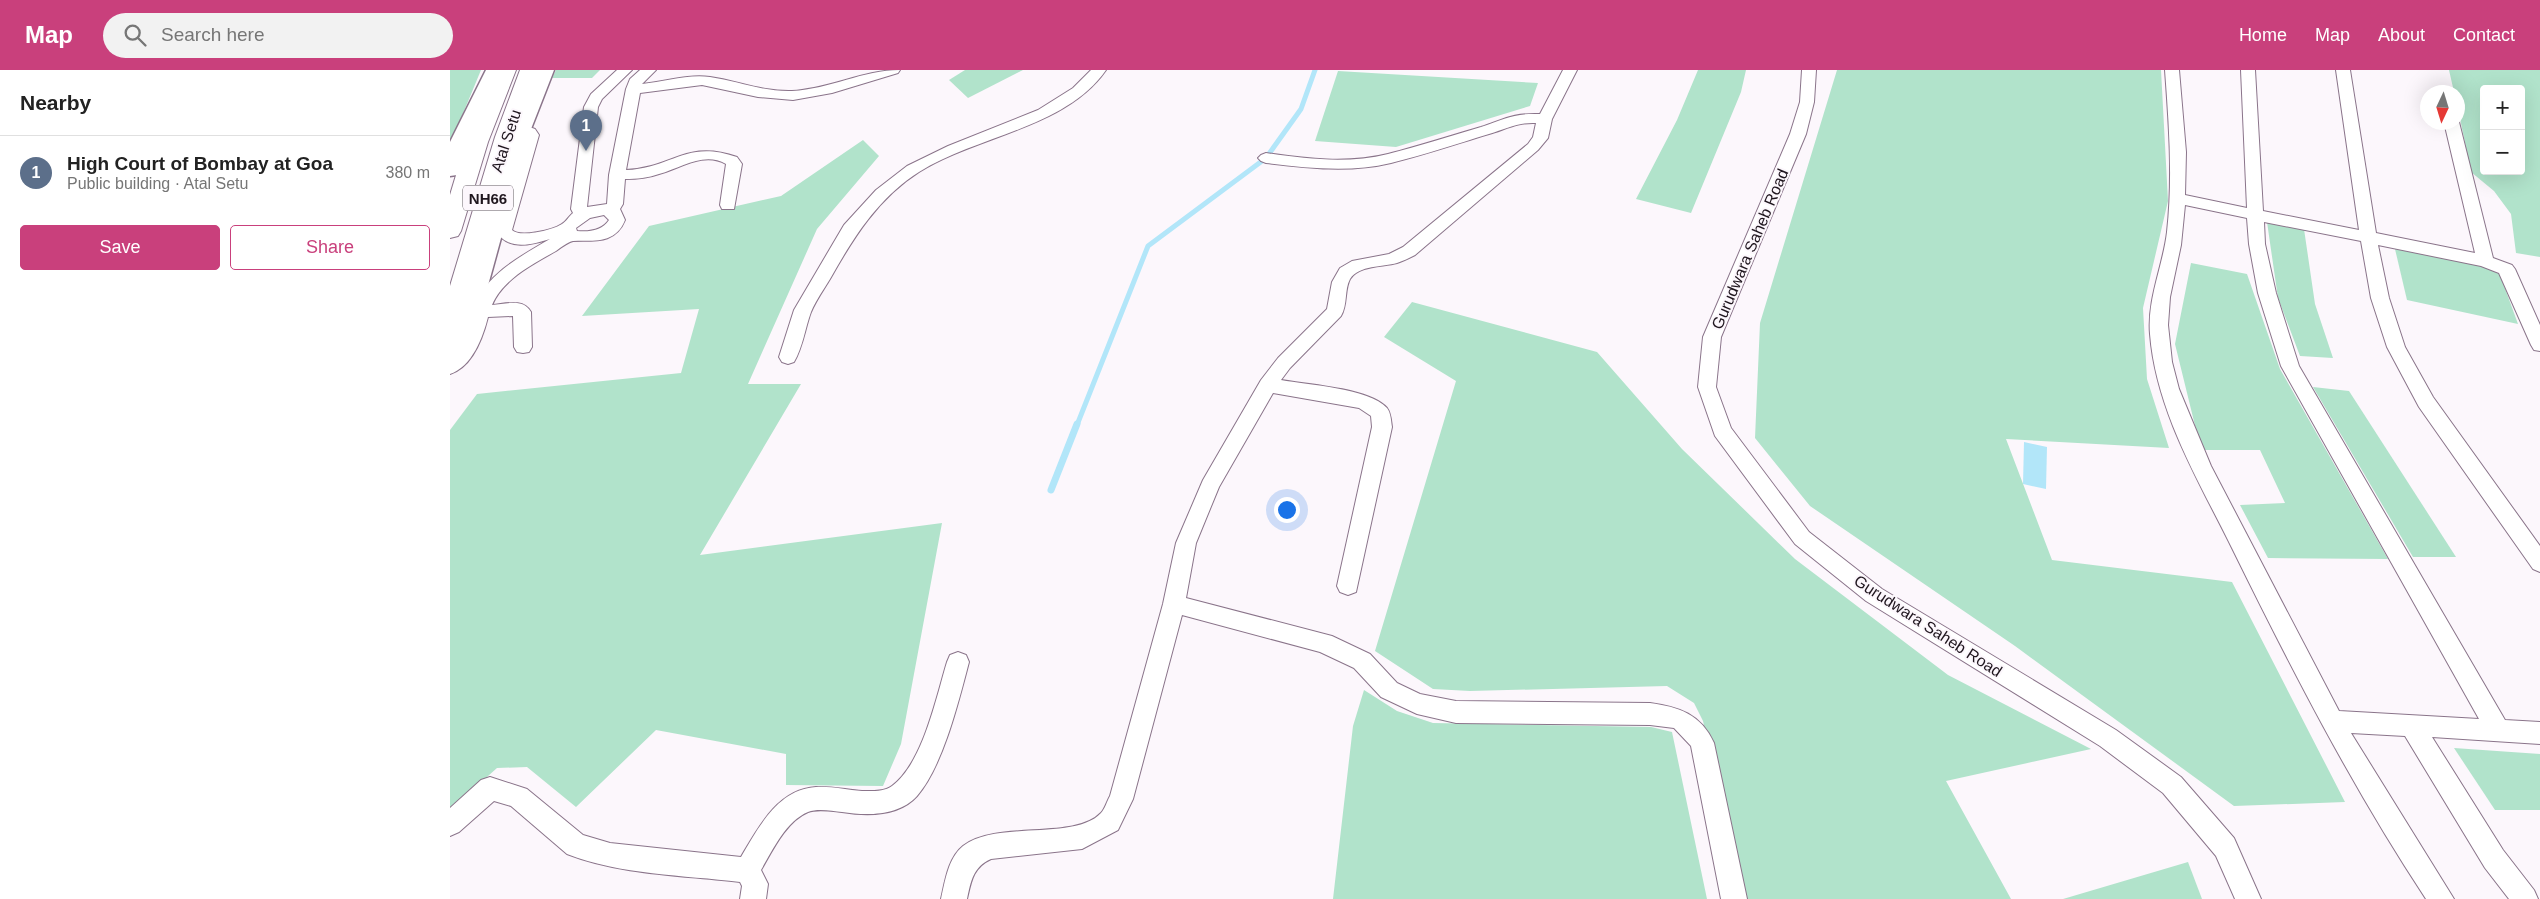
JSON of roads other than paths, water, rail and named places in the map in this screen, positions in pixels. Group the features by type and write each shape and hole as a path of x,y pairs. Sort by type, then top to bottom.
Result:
{"highway":[{"name":"Atal Setu","path":"450,230 477,142 506,70"},
{"name":"Atal Setu","path":"450,327 505,137 530,70"}],"main road":[{"path":"450,170 455,152 495,70"},
{"path":"450,362 476,311 522,129 545,70"}],"street":[{"path":"582,215 579,209 592,106 596,97 625,70"},
{"path":"610,211 614,204 617,175 633,88 635,82 649,70"},
{"path":"633,88 648,89 700,81 724,83 758,93 794,97 822,93 893,70"},
{"path":"788,357 808,302 850,229 882,194 913,168 953,149 1042,113 1078,91 1099,70"},
{"path":"954,899 960,872 972,855 990,847 1082,837 1109,822 1121,799 1174,604 1186,543 1210,486 1268,385 1284,363 1336,312 1340,302 1338,288 1343,276 1357,265 1395,258 1409,251 1533,147 1540,138 1546,119 1570,70"},
{"name":"Gurudwara Saheb Road","path":"1809,70 1808,102 1798,134 1724,304 1712,337 1707,387 1722,431 1802,538 1874,595 2108,738 2172,785 2225,847 2248,899"},
{"path":"2172,70 2178,147 2178,199 2171,258 2160,294 2159,334 2179,415 2199,462 2333,721 2414,860 2441,899"},
{"path":"2248,70 2257,244 2267,293 2290,366 2499,732"},
{"path":"2342,70 2368,237 2380,298 2396,347 2426,402 2540,563"},
{"path":"1266,158 1310,164 1337,164 1388,158 1489,129 1507,121 1522,118 1546,119"},
{"path":"450,367 467,349 476,311 500,281 569,231 582,215 597,210 610,211 617,216 617,220 610,229 588,238 569,231 528,240 512,238 506,235 504,231 531,135 530,132 522,129"},
{"path":"2453,130 2485,261"},
{"path":"617,175 655,171 695,154 724,156 732,160 734,164 728,205"},
{"path":"2178,199 2485,261 2506,268 2540,345"},
{"path":"476,311 520,309 522,312 523,347"},
{"path":"1268,385 1364,402 1380,413 1382,427 1348,586"},
{"path":"1174,604 1324,643 1362,661 1389,690 1417,704 1456,712 1650,714 1674,717 1690,724 1702,743 1734,899"},
{"path":"746,870 783,815 797,803 812,799 870,804 899,796 913,780 928,756 958,662"},
{"path":"2333,721 2540,733"},
{"path":"2412,726 2494,859 2525,899"},
{"path":"450,824 490,788 518,797 576,845 610,855 746,870"},
{"path":"746,870 755,884 753,899"}],"water":[{"path":"2024,442 2047,447 2046,489 2023,484"}],"waterway":[{"path":"1077,425 1148,246 1266,158 1301,109 1315,70"},
{"path":"1051,490 1077,424"}],"place":[{"name":"High Court of Bombay at Goa","path":"586,151"}]}
